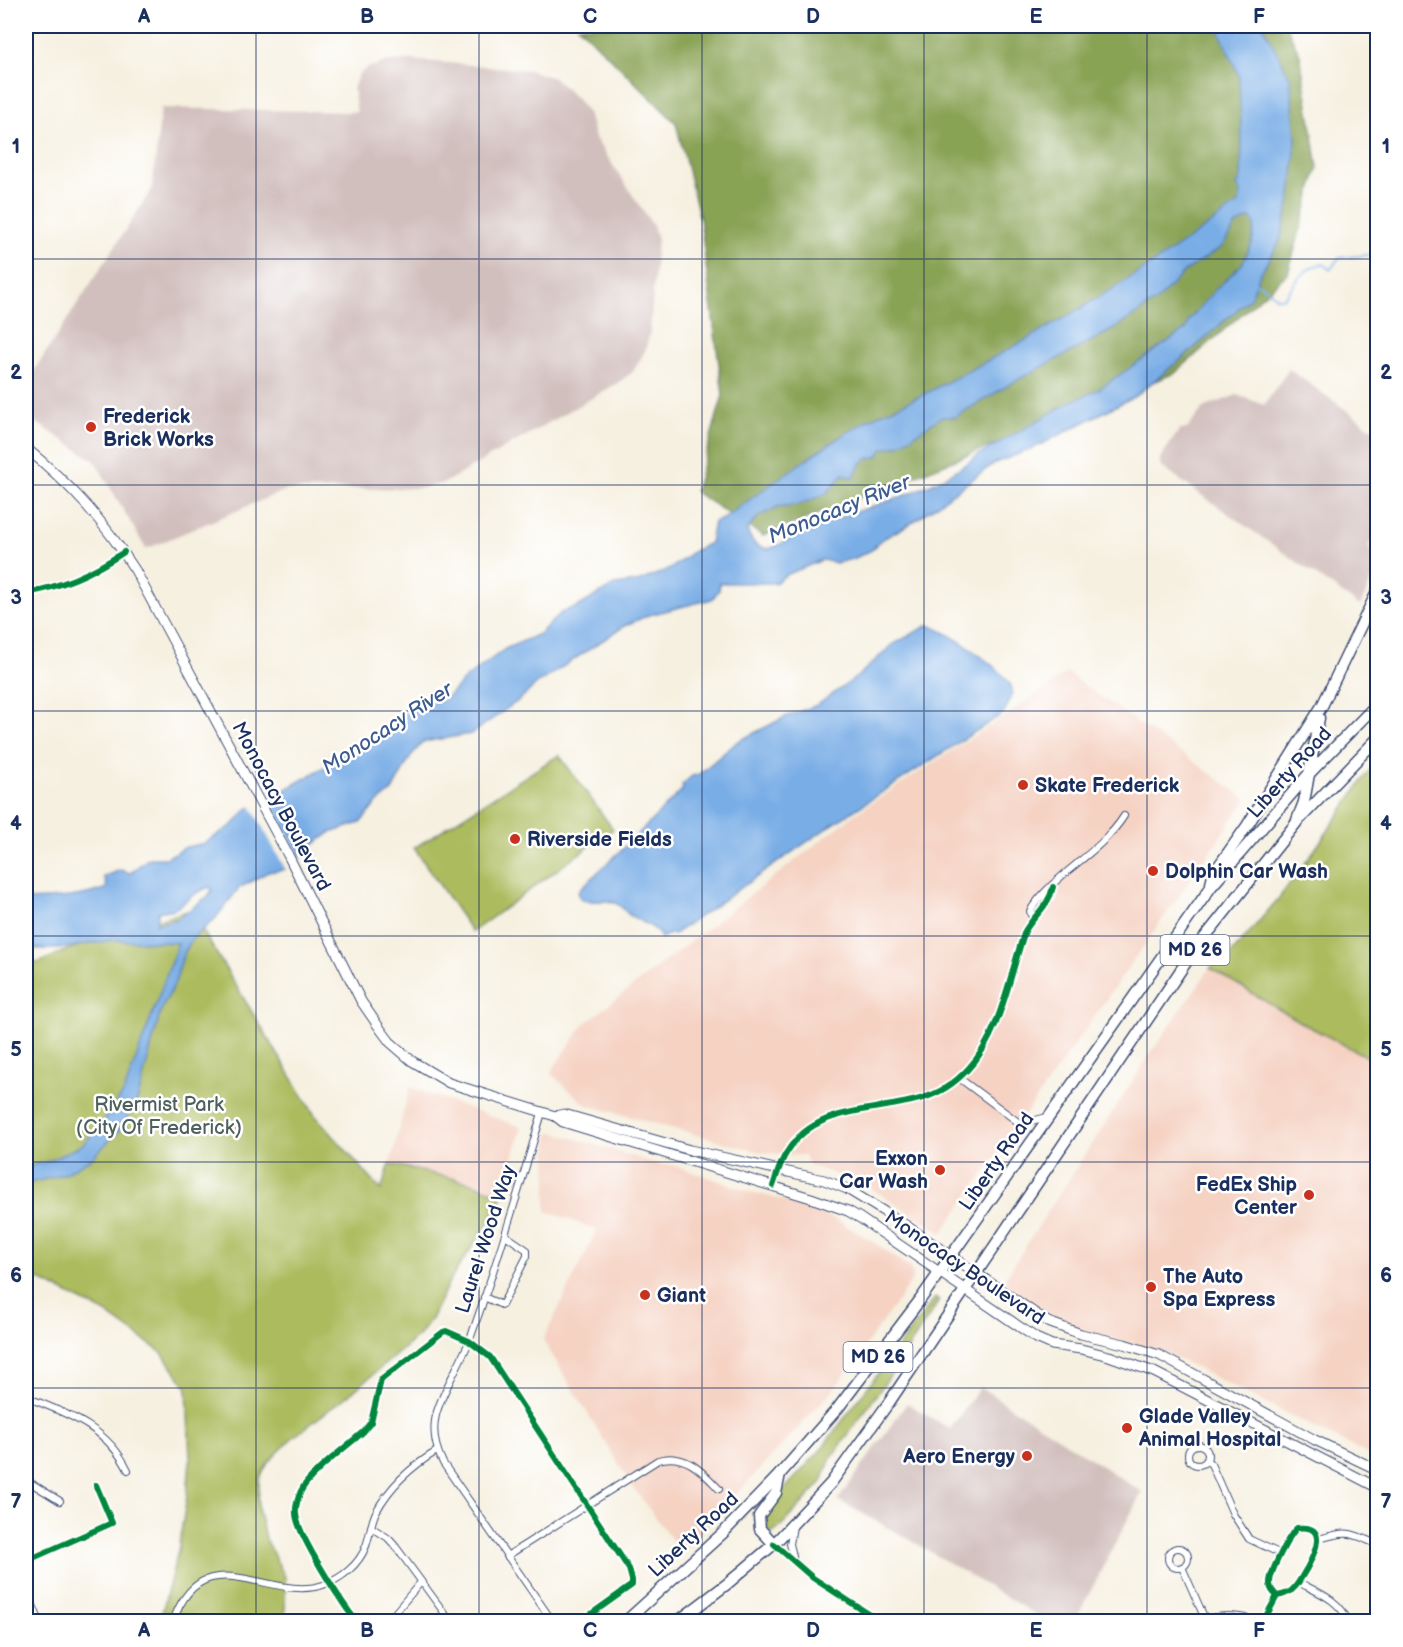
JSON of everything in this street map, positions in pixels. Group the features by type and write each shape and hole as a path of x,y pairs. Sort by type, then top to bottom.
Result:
{"main road":[{"name":"Monocacy Boulevard","path":"26,447 79,495 124,552 149,594 229,745 361,1001 390,1042 412,1061 449,1083 555,1116 563,1122 848,1211 1036,1338 1052,1345 1108,1356 1161,1375 1377,1488"},
{"path":"1211,887 1213,874 1247,826 1322,706 1377,590"},
{"name":"Liberty Road","path":"624,1622 723,1533 780,1474 858,1384 1211,887 1307,776 1377,704"},
{"path":"1297,822 1304,802 1307,776 1322,706"},
{"name":"Liberty Road","path":"677,1622 774,1544 820,1496 852,1455 1193,952 1297,822 1377,738"},
{"name":"Monocacy Boulevard","path":"555,1116 564,1114 690,1150 824,1180 859,1195 1048,1322 1081,1334 1159,1355 1294,1429 1377,1470"},
{"path":"774,1544 760,1529 758,1523 762,1509 776,1493 780,1474"}],"street":[{"path":"26,593 54,588 83,577 124,552"},
{"path":"773,1186 786,1153 807,1131 826,1120 852,1111 922,1098 946,1088 975,1062 994,1028 1017,953 1032,918 1038,915 1061,877 1106,840 1124,816"},
{"path":"959,1078 1018,1122 1024,1123 1050,1115"},
{"name":"Laurel Wood Way","path":"542,1113 470,1341 436,1414 435,1432 437,1451 450,1475 553,1622"},
{"path":"484,1297 502,1305 527,1256 527,1250 505,1235"},
{"path":"357,1622 340,1600 301,1530 296,1515 301,1491 306,1482 364,1431 371,1422 381,1380 443,1332 450,1332 470,1341 490,1357 624,1561 632,1585 580,1622"},
{"path":"26,1397 85,1423 104,1437 121,1456 129,1470"},
{"path":"173,1622 180,1605 197,1585 206,1580 234,1575 300,1588 322,1586 342,1575 360,1558 375,1515 400,1479 417,1463 437,1451"},
{"path":"507,1556 642,1469 664,1458 692,1463 719,1489"},
{"path":"1207,1461 1211,1464 1233,1514 1249,1539 1281,1554"},
{"path":"26,1480 60,1501"},
{"path":"26,1561 112,1522 96,1485"},
{"path":"793,1526 790,1549 795,1563"},
{"path":"371,1527 388,1538 450,1622"},
{"path":"1263,1622 1277,1596 1290,1592 1315,1553 1318,1539 1310,1528 1297,1528 1281,1554 1270,1582 1271,1589 1277,1596"},
{"path":"1318,1539 1342,1533 1353,1533 1377,1545"},
{"path":"774,1544 827,1588 881,1622"},
{"path":"1182,1567 1202,1620 1237,1616 1256,1622"},
{"path":"387,1622 421,1582"},
{"path":"1298,1582 1335,1601 1345,1613 1348,1622"},
{"path":"26,1589 40,1622"}],"shaded area":[{"path":"413,60 529,70 554,78 576,98 588,113 595,138 653,226 657,239 650,333 645,351 633,372 616,384 444,483 423,488 286,490 146,549 95,461 26,416 26,383 152,189 161,108 357,112 353,89 358,75 367,68 389,61"},
{"path":"1289,369 1377,432 1377,533 1368,546 1377,563 1377,569 1360,606 1160,466 1160,458 1180,429 1187,429 1203,408 1237,395 1264,405"},
{"path":"1067,673 1247,799 942,1233 867,1186 810,1165 804,1156 760,1152 586,1105 550,1073 584,1024 855,814"},
{"path":"1210,968 1300,1022 1377,1062 1378,1441 1371,1456 1166,1353 1063,1322 1010,1288 1005,1278 1152,1051"},
{"path":"410,1087 522,1127 502,1195 492,1190 390,1164"},
{"path":"553,1132 661,1165 673,1165 754,1193 784,1200 835,1219 909,1267 914,1277 835,1388 681,1552 632,1486 543,1340 597,1230 546,1211 548,1138"},
{"path":"980,1387 1142,1492 1075,1621 1046,1621 838,1500 907,1403 950,1429"}],"green space":[{"path":"578,26 1286,26 1300,55 1318,167 1288,273 1175,373 763,536 695,492 723,395 700,219 676,123"},
{"name":"Riverside Fields","path":"559,755 613,829 472,932 414,848"},
{"path":"1372,767 1378,776 1377,1062 1300,1022 1210,968 1232,953 1279,898"},
{"name":"Rivermist Park (City Of Frederick)","path":"190,910 314,1114 381,1190 390,1164 472,1183 502,1195 501,1204 450,1280 431,1319 418,1336 355,1390 291,1439 268,1463 259,1480 258,1508 265,1538 285,1577 285,1621 192,1621 193,1617 162,1612 178,1551 187,1496 190,1460 187,1388 162,1353 104,1312 26,1273 26,960 38,963 67,950"},
{"path":"935,1298 939,1301 894,1370 830,1460 822,1482 772,1533 764,1524 765,1510 819,1452"}],"water":[{"path":"1217,26 1263,26 1290,78 1296,139 1291,195 1279,243 1259,276 1251,297 1190,352 1135,396 1034,448 995,463 913,522 881,540 872,550 837,563 822,560 786,575 775,583 720,583 719,590 712,599 649,615 626,625 538,683 518,701 471,734 423,742 411,756 392,791 377,803 360,823 330,833 312,846 288,869 268,872 239,888 215,919 192,939 183,956 175,983 161,1010 137,1101 119,1131 92,1158 64,1174 26,1184 26,1167 51,1160 82,1145 101,1125 124,1092 178,943 113,940 58,949 26,949 26,900 67,897 107,888 104,877 120,870 130,873 149,858 166,858 186,847 205,843 233,825 247,809 328,765 334,757 378,742 391,735 395,721 414,707 444,700 467,677 505,649 539,634 562,612 579,606 614,585 637,582 670,569 694,551 710,543 714,522 723,519 848,432 1009,350 1165,256 1239,203 1241,193 1237,186 1241,176 1242,143 1239,76","holes":["1250,218 1255,223 1252,243 1242,264 1189,320 1186,329 1099,389 1065,405 933,483 839,518 769,549 758,546 751,538 747,530 758,517 777,507 801,504 826,494 843,474 853,478 862,463 867,459 877,457 883,449 899,445 941,417 955,417 1012,383 1114,329 1158,300 1184,272 1222,247 1236,225","209,887 212,890 208,896 177,919 157,924 158,912 175,909 196,893"]},
{"path":"928,625 974,651 1005,678 1011,686 1012,693 1004,713 830,826 673,935 661,938 652,927 631,916 616,903 580,899 578,891 683,789 682,785 692,776 699,774 737,742 787,716 817,705 858,676 892,645"}],"pier":[{"path":"267,796 302,860 287,872 250,804"}],"waterway":[{"path":"1256,283 1265,287 1277,298 1284,298 1301,276 1317,265 1324,264 1330,270 1339,258 1378,254"}],"cycle path":[{"path":"26,593 77,578 124,552"},
{"path":"773,1186 787,1152 799,1137 814,1125 848,1113 905,1103 929,1096 947,1086 968,1069 989,1039 1003,1004 1025,931 1045,905 1053,887"},
{"path":"357,1622 332,1586 304,1537 296,1514 298,1499 305,1484 312,1476 364,1431 371,1422 381,1380 446,1331 469,1341 490,1357 629,1569 632,1585 580,1622"},
{"path":"26,1561 112,1523 96,1485"},
{"path":"1263,1622 1277,1596 1292,1590 1307,1568 1316,1548 1317,1541 1313,1530 1297,1528 1285,1546 1276,1563 1270,1584 1277,1596"},
{"path":"774,1544 813,1578 881,1622"}],"place":[{"name":"Frederick Brick Works","path":"91,427"},
{"name":"Skate Frederick","path":"1023,785"},
{"name":"Riverside Fields","path":"515,839"},
{"name":"Dolphin Car Wash","path":"1153,871"},
{"name":"Exxon Car Wash","path":"940,1170"},
{"name":"FedEx Ship Center","path":"1309,1195"},
{"name":"The Auto Spa Express","path":"1151,1287"},
{"name":"Giant","path":"645,1295"},
{"name":"Glade Valley Animal Hospital","path":"1127,1428"},
{"name":"Aero Energy","path":"1027,1456"}],"water label":[{"name":"Monocacy River","path":"839,509"},
{"name":"Monocacy River","path":"387,728"}]}
